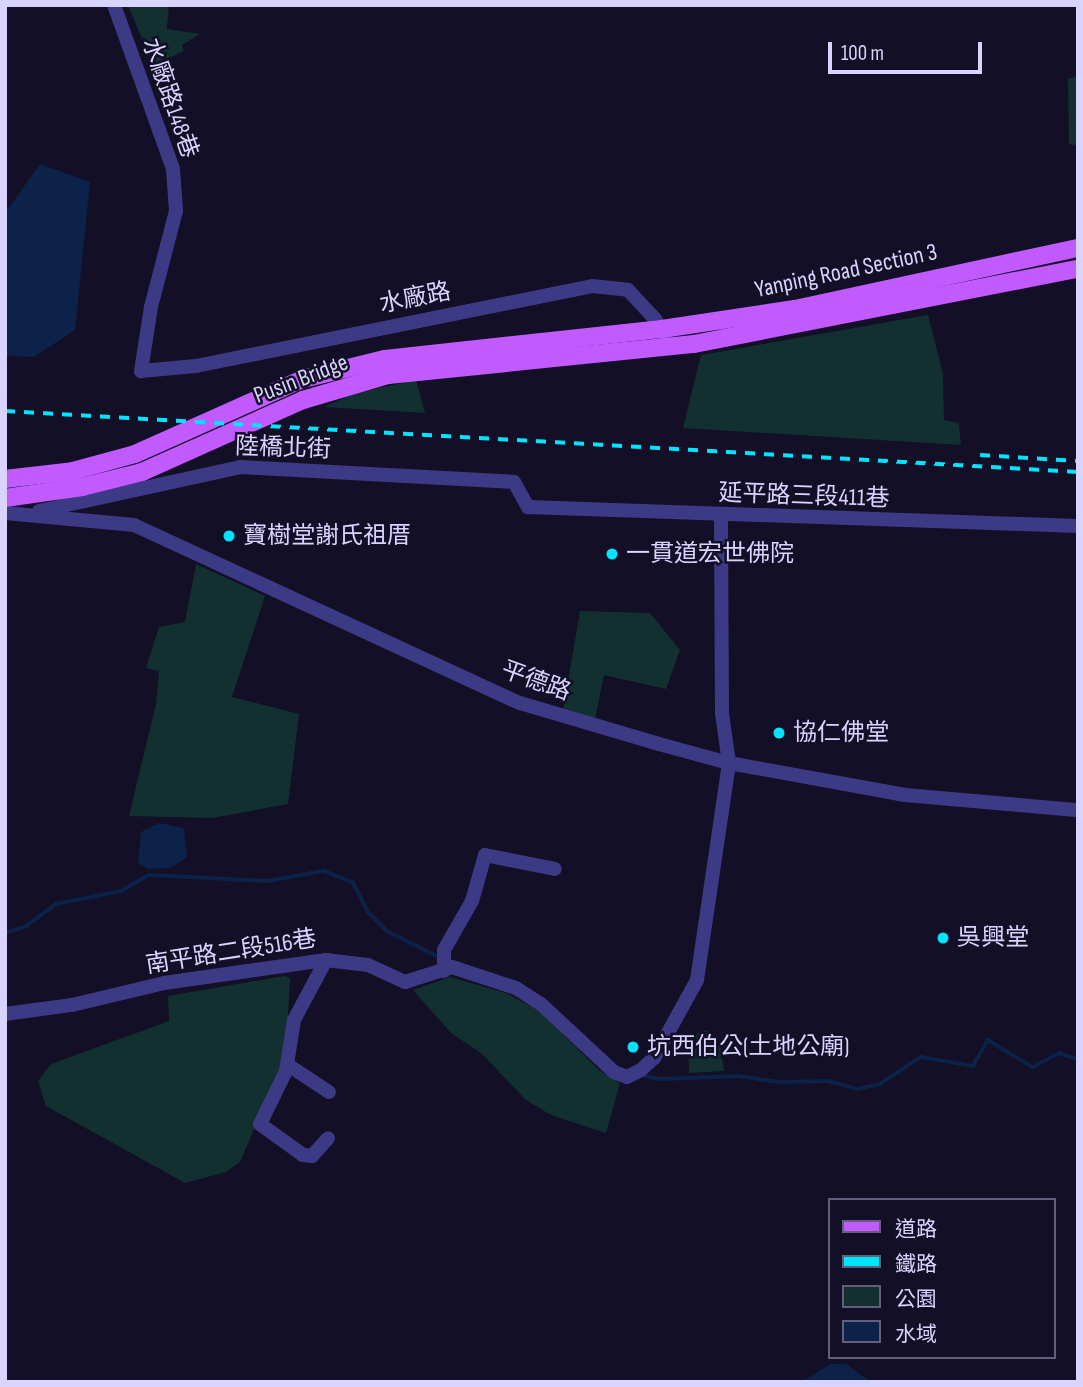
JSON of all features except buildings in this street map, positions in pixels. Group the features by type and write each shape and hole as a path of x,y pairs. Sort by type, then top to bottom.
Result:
{"main road":[{"name":"Yanping Road Section 3","path":"623,333 662,330 795,309 1078,248"},
{"path":"1027,258 1031,279"},
{"name":"Yanping Road Section 3","path":"624,353 665,348 1078,269"},
{"name":"Pusin Bridge","path":"5,479 73,471 135,454 197,429 303,379 384,359 623,333"},
{"name":"Pusin Bridge","path":"5,498 82,487 142,472 218,441 303,400 388,376 624,353"}],"street":[{"name":"水廠路148巷","path":"114,5 173,169 176,211 151,307 141,371"},
{"name":"水廠路","path":"141,371 196,366 592,286 628,290 662,330"},
{"path":"662,330 665,348"},
{"name":"陸橋北街","path":"27,513 201,472 240,467 514,482 528,506"},
{"name":"延平路三段411巷","path":"528,506 721,517 1078,526"},
{"name":"平德路","path":"5,513 134,525 520,703 729,763 905,795 1078,810"},
{"name":"南平路二段516巷","path":"5,1014 72,1005 176,981 326,960 368,965 405,982 443,962 516,988 541,1004 598,1061 637,1073 654,1058 697,981 729,763 722,713 721,517"},
{"path":"443,962 472,901 485,855 555,869"},
{"path":"326,960 294,1020 288,1065 260,1124 303,1156 312,1156 327,1138"},
{"path":"288,1065 329,1092"}],"green space":[{"path":"128,5 169,5 167,29 200,34 182,45 184,51 153,65"},
{"path":"1078,76 1078,146 1069,144 1068,79"},
{"path":"928,315 943,374 944,420 959,423 961,445 683,428 701,355"},
{"path":"416,380 425,413 324,407 355,393"},
{"path":"196,564 265,596 232,697 299,714 288,804 212,818 129,816 156,704 159,671 146,668 159,627 185,622"},
{"path":"580,611 650,613 680,650 666,689 604,675 595,719 563,711"},
{"path":"284,976 290,978 286,1055 240,1162 226,1172 185,1183 46,1106 38,1081 51,1064 169,1021 168,996"},
{"path":"450,977 506,993 539,1011 599,1070 620,1083 606,1133 551,1115 526,1100 481,1053 451,1033 413,990"},
{"path":"707,1030 720,1044 724,1071 689,1073 688,1037"}],"water":[{"path":"40,164 90,182 75,330 34,357 5,356 5,213"},
{"path":"159,823 184,828 187,857 171,868 148,869 138,863 141,832"},
{"path":"831,1364 846,1364 871,1382 801,1382"}],"waterway":[{"path":"5,933 26,926 56,904 121,891 149,875 267,881 324,871 353,882 369,913 387,931 439,957"},
{"path":"641,1075 660,1079 739,1076 779,1082 828,1081 857,1089 878,1085 921,1057 973,1066 988,1040 1033,1067 1059,1053 1078,1059"}],"railway":[{"path":"5,411 1078,472"},
{"path":"980,455 1078,461"}],"place":[{"name":"寶樹堂謝氏祖厝","path":"229,536"},
{"name":"一貫道宏世佛院","path":"612,554"},
{"name":"協仁佛堂","path":"779,733"},
{"name":"吳興堂","path":"943,938"},
{"name":"坑西伯公(土地公廟)","path":"633,1047"}]}
